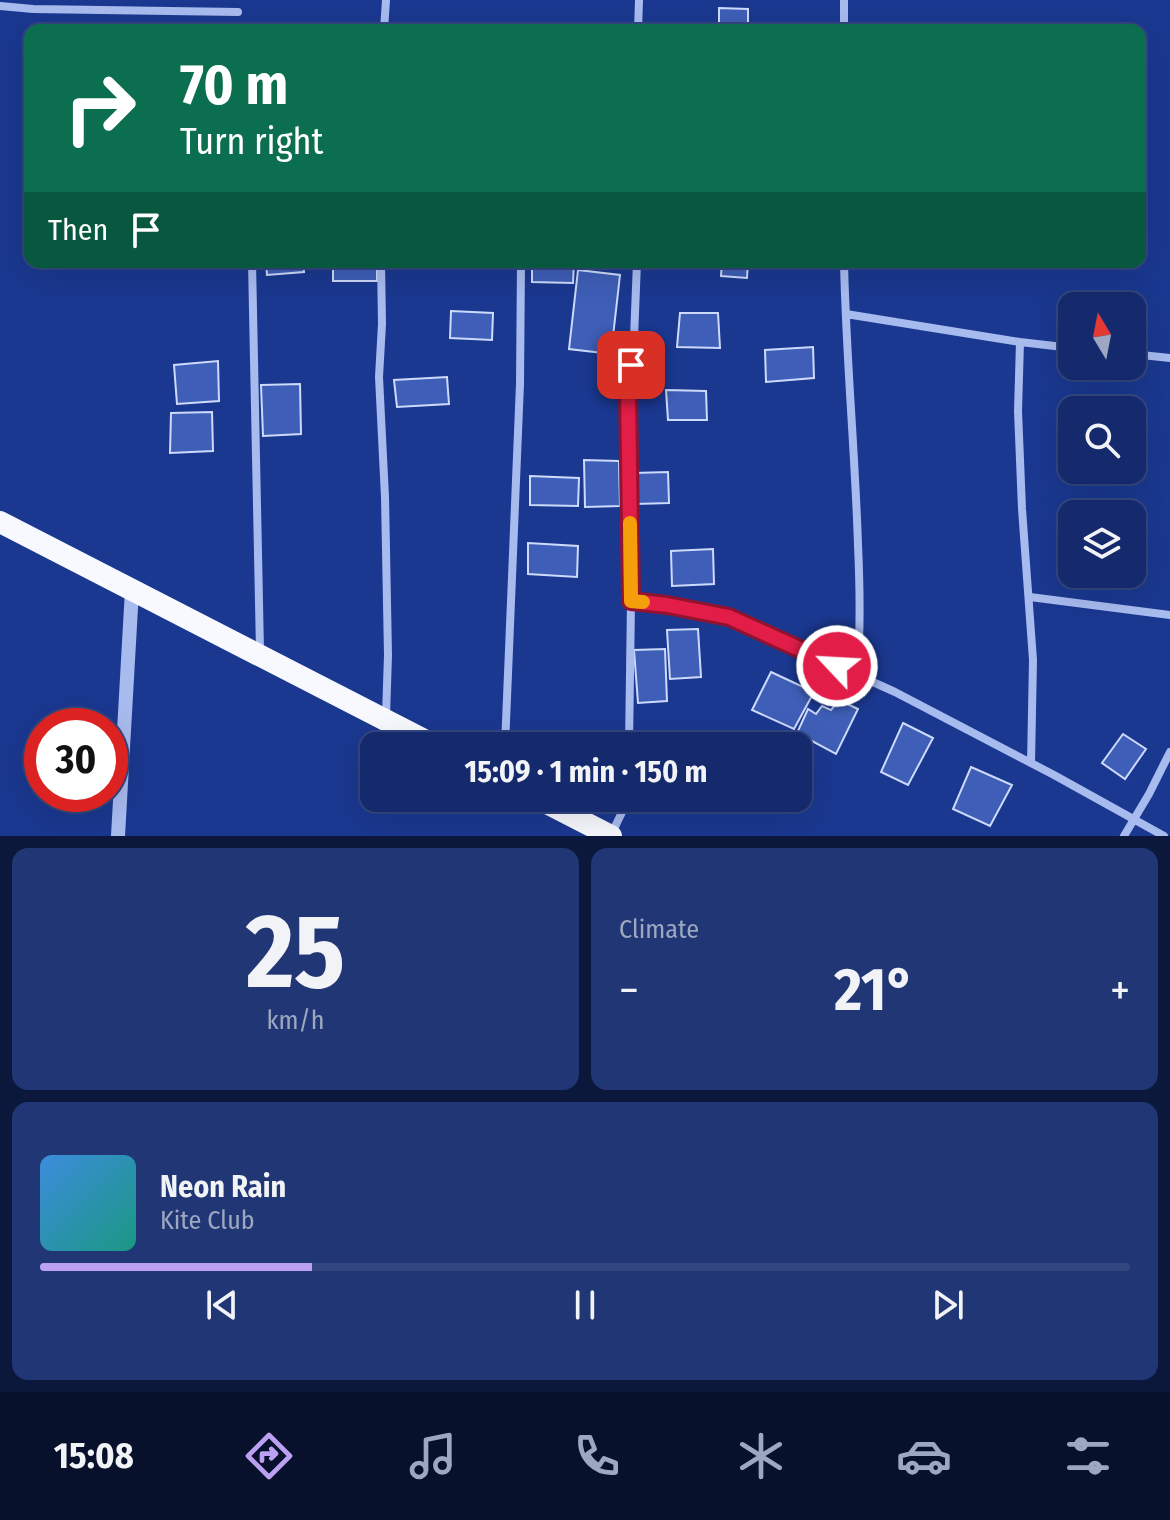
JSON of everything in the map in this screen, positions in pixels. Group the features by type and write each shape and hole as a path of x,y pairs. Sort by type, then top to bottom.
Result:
{"highway":[{"path":"0,522 409,732"},
{"path":"564,812 611,836"}],"street":[{"path":"384,24 386,0"},
{"path":"638,24 639,0"},
{"path":"844,0 844,24"},
{"path":"0,6 238,12"},
{"path":"252,268 260,656"},
{"path":"381,268 379,377 385,497 386,720"},
{"path":"506,732 520,384 521,268"},
{"path":"629,732 628,392 637,268"},
{"path":"844,268 857,494 860,640 857,675"},
{"path":"846,314 1058,346"},
{"path":"1020,342 1018,411 1022,509 1033,660 1031,763"},
{"path":"1146,355 1170,358"},
{"path":"118,836 132,590"},
{"path":"1030,597 1170,615"},
{"path":"631,601 729,617 895,692 1164,836"},
{"path":"1124,836 1170,752"},
{"path":"611,836 622,812"}],"building":[{"path":"719,8 748,9 748,24 719,24"},
{"path":"266,268 304,268 304,272 267,275"},
{"path":"333,268 377,268 377,281 333,281"},
{"path":"532,268 574,268 573,283 532,282"},
{"path":"722,268 748,268 747,278 721,276"},
{"path":"578,270 620,275 611,354 569,349"},
{"path":"451,311 493,313 492,340 450,338"},
{"path":"680,313 718,313 720,348 677,347"},
{"path":"813,347 814,378 766,382 765,350"},
{"path":"218,361 219,401 177,404 174,365"},
{"path":"447,377 449,404 397,407 394,380"},
{"path":"300,384 301,434 263,436 261,385"},
{"path":"666,390 706,391 707,420 668,420"},
{"path":"212,412 213,451 170,453 171,413"},
{"path":"584,460 619,461 620,506 585,507"},
{"path":"668,472 669,503 635,504 634,473"},
{"path":"530,476 579,478 578,506 530,505"},
{"path":"528,543 578,546 577,577 528,574"},
{"path":"713,549 714,584 672,586 671,551"},
{"path":"698,629 701,677 670,679 667,630"},
{"path":"665,649 667,701 638,703 634,650"},
{"path":"771,672 814,692 794,729 752,710"},
{"path":"839,700 858,709 836,754 812,741 812,732 797,732 808,709 816,714 822,706 831,710"},
{"path":"903,723 933,738 908,785 881,772"},
{"path":"1123,734 1146,749 1125,779 1102,763"},
{"path":"971,767 1012,785 990,826 953,809"}],"slow traffic":[{"path":"630,523 631,601 643,602"}],"route":[{"path":"631,365 628,419 631,601 729,617 837,666"}]}
